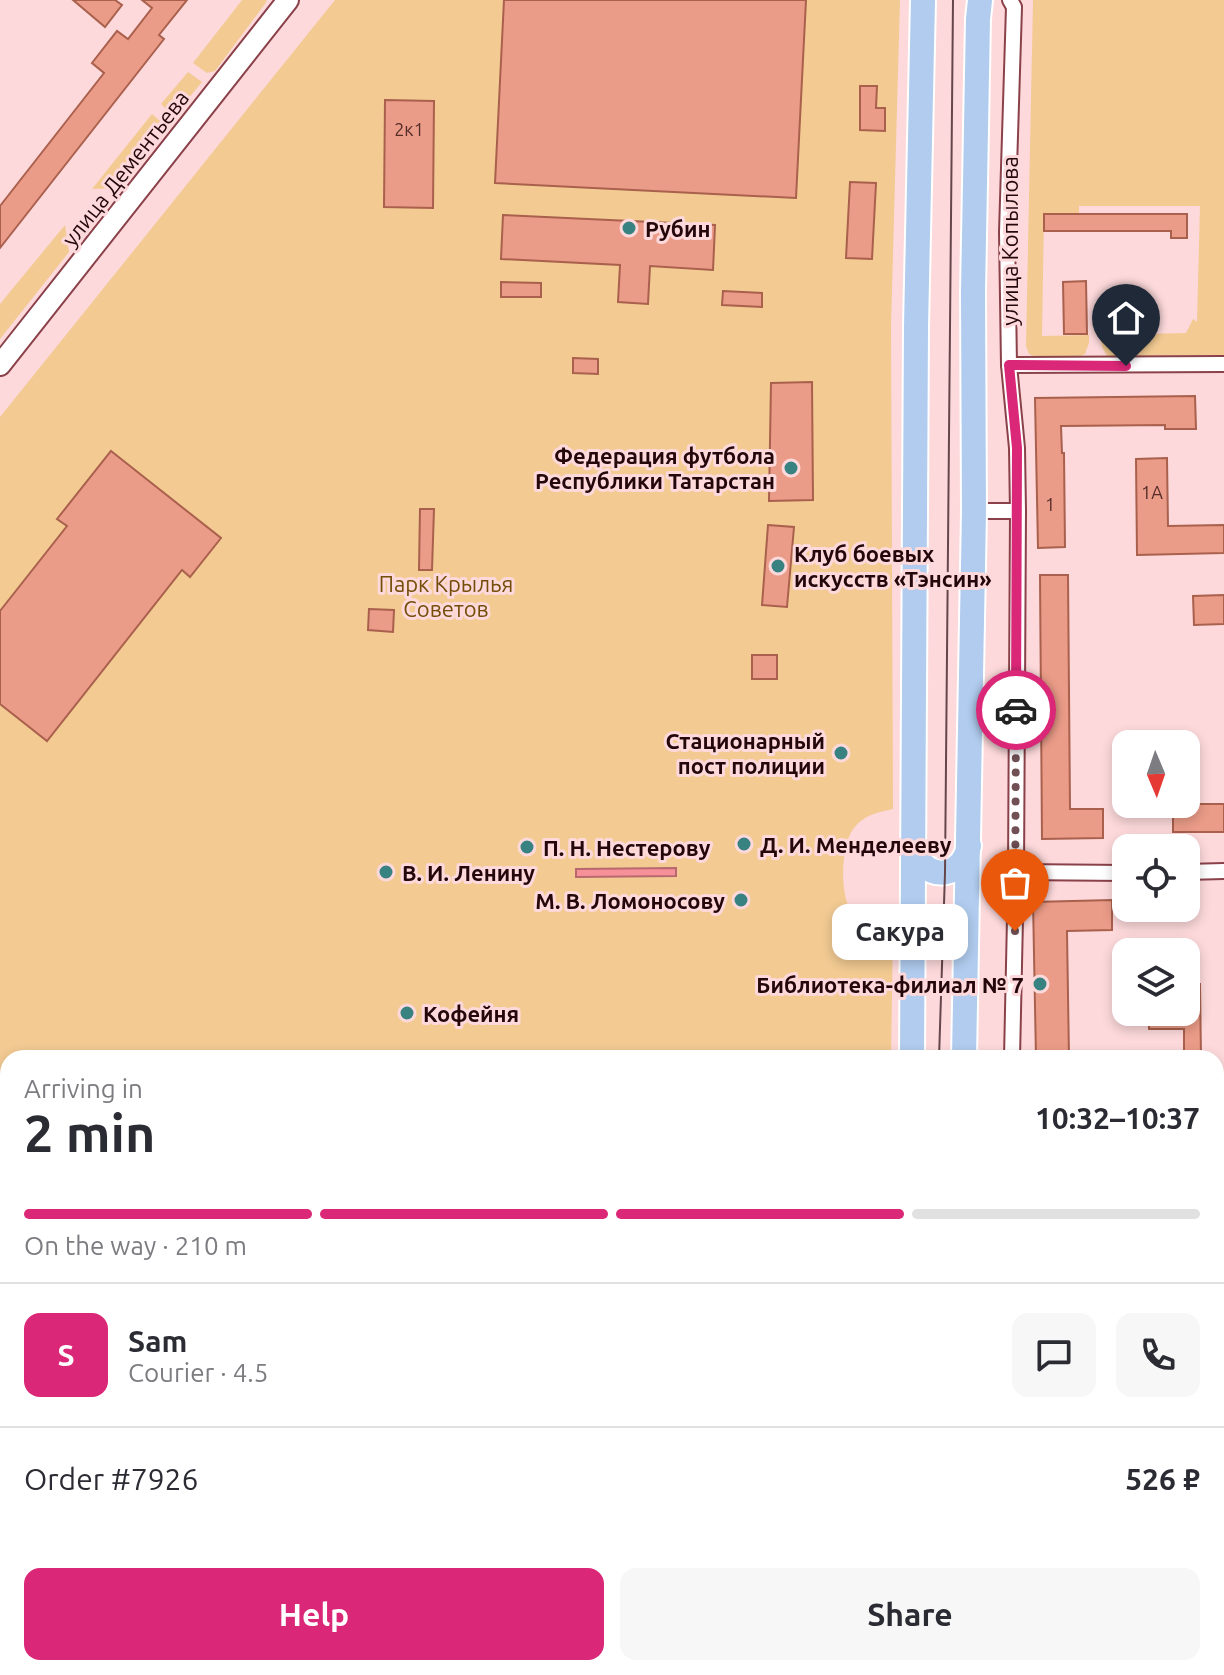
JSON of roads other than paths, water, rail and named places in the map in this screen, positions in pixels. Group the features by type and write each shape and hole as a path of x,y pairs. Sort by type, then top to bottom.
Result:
{"main road":[{"name":"улица Дементьева","path":"0,365 288,0"},
{"path":"912,1050 916,341 923,0"},
{"name":"улица Копылова","path":"964,1050 974,511 973,292 980,0"},
{"path":"913,846 920,863 936,873 953,870 962,863 969,846"}],"street":[{"name":"улица Копылова","path":"1010,0 1014,7 1007,232 1009,365 1017,448 1018,511 1012,1050"},
{"path":"1009,365 1224,364"},
{"path":"974,511 1018,511"},
{"path":"1200,872 1224,871"},
{"path":"1016,872 1112,873"}],"tram line":[{"path":"939,1050 945,873 953,0"}],"place":[{"name":"Рубин","path":"629,228"},
{"name":"Федерация футбола Республики Татарстан","path":"791,468"},
{"name":"Клуб боевых искусств «Тэнсин»","path":"778,566"},
{"name":"Стационарный пост полиции","path":"841,753"},
{"name":"Д. И. Менделееву","path":"744,844"},
{"name":"П. Н. Нестерову","path":"527,847"},
{"name":"В. И. Ленину","path":"386,872"},
{"name":"М. В. Ломоносову","path":"741,900"},
{"name":"Сакура","path":"1015,931"},
{"name":"Библиотека-филиал № 7","path":"1040,984"},
{"name":"Кофейня","path":"407,1013"}],"park label":[{"name":"Парк Крылья Советов","path":"446,596"}]}
